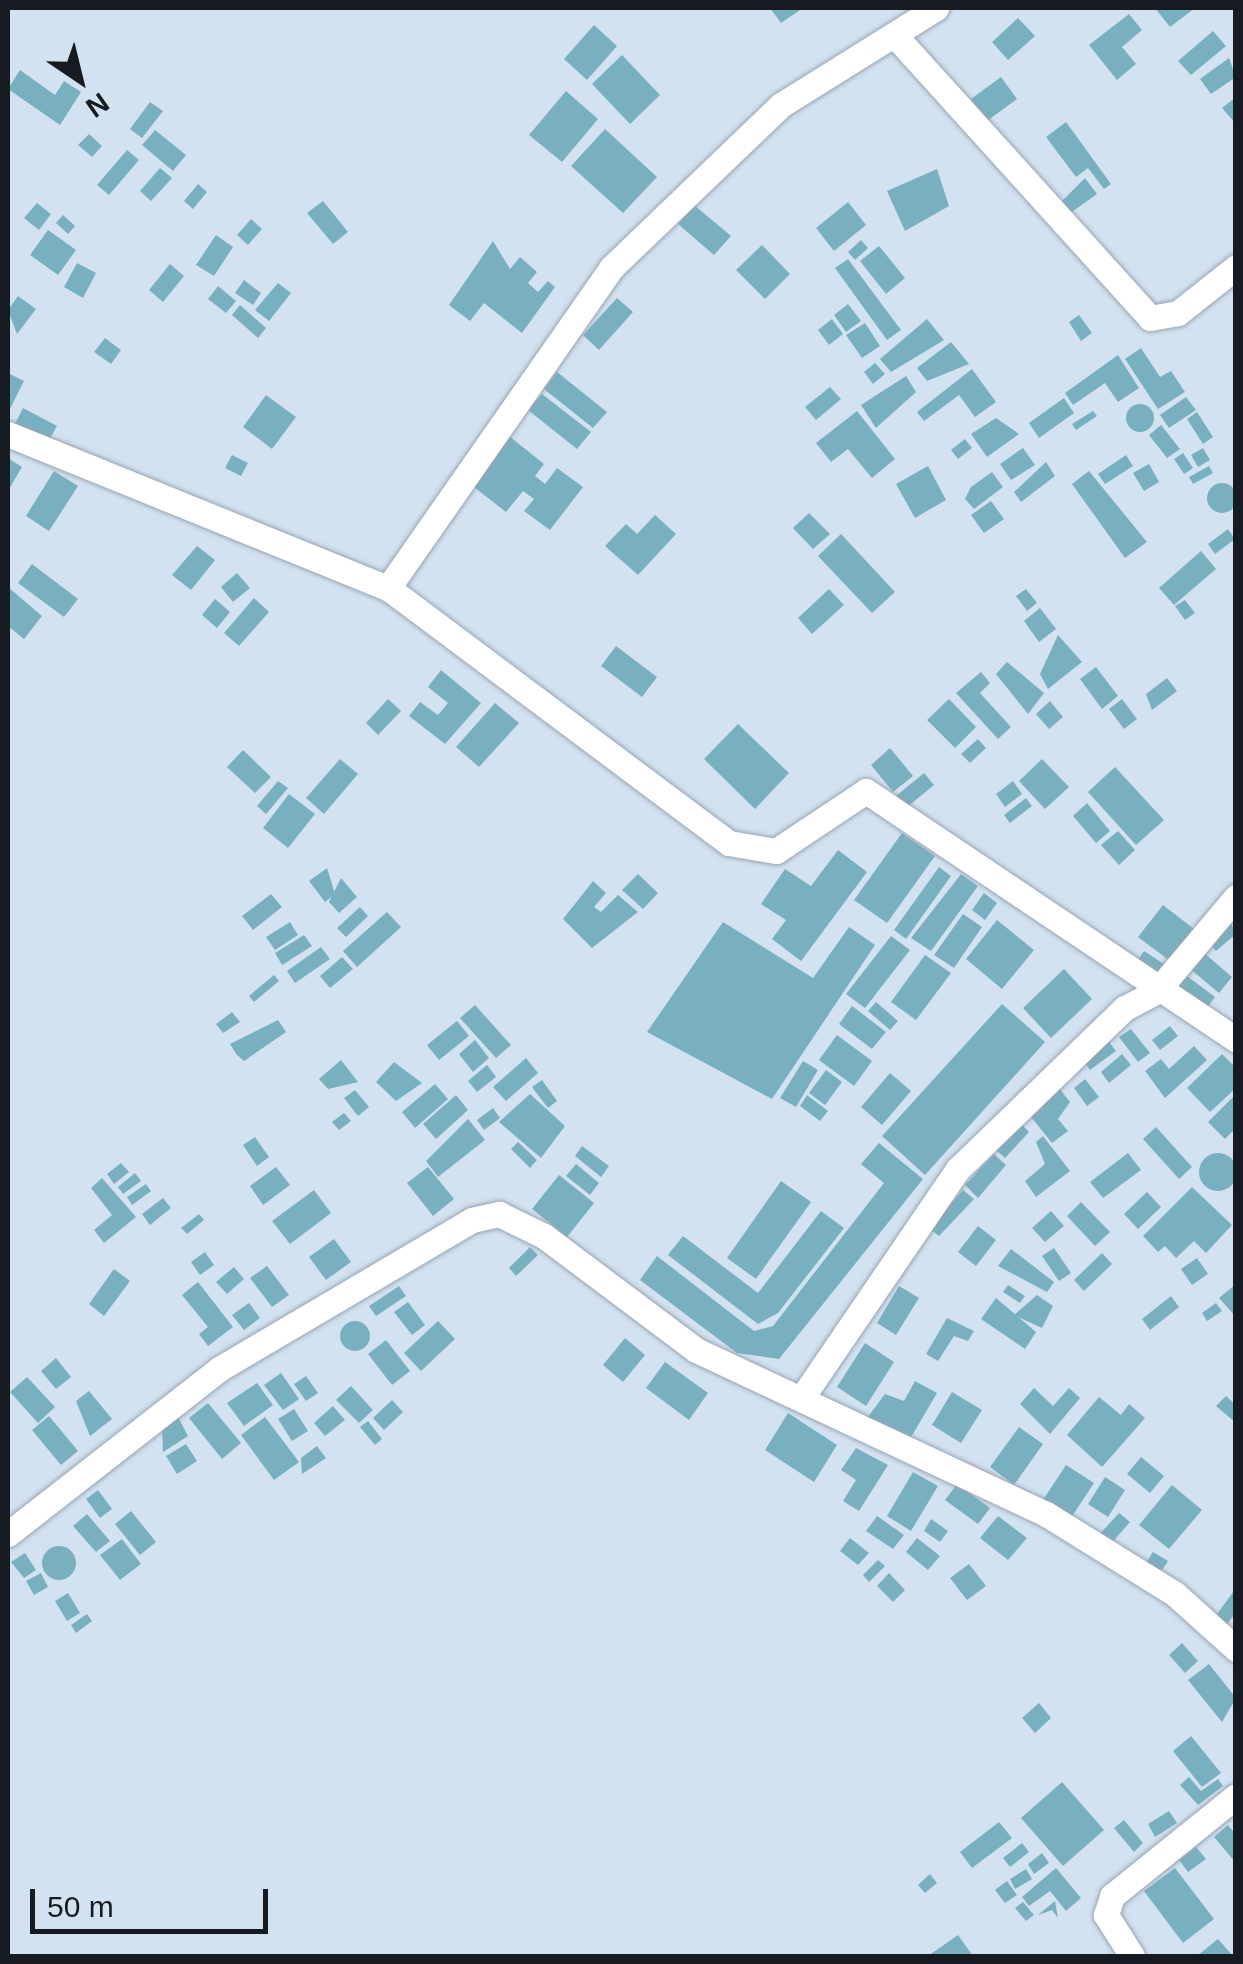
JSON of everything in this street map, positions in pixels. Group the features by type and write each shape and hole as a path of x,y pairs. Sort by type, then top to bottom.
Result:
{"street":[{"path":"388,588 612,267 781,105 898,39 936,8"},
{"path":"898,39 1150,318 1178,313 1236,266"},
{"path":"8,434 388,588 729,843 776,851 866,791 1236,1040"},
{"path":"804,1396 958,1169 1125,1008 1157,990 1236,897"},
{"path":"8,1534 220,1368 472,1220 498,1214 544,1236 696,1350 804,1396 1046,1514 1174,1594 1236,1649"},
{"path":"1132,1956 1106,1915 1112,1896 1236,1796"}],"building":[{"path":"770,8 803,8 781,23"},
{"path":"1155,8 1195,8 1170,27"},
{"path":"1129,14 1142,30 1122,47 1136,64 1117,80 1089,45"},
{"path":"1018,18 1035,36 1008,60 992,42"},
{"path":"594,25 617,46 587,80 564,59"},
{"path":"1213,31 1226,46 1191,75 1178,61"},
{"path":"622,55 660,95 630,124 592,84"},
{"path":"1229,58 1236,77 1211,94 1200,79"},
{"path":"20,70 55,95 64,81 81,92 60,125 8,89"},
{"path":"1001,77 1017,99 987,121 971,99"},
{"path":"566,91 598,119 562,162 529,135"},
{"path":"1236,97 1236,124 1222,108"},
{"path":"150,102 163,111 142,138 130,129"},
{"path":"1066,122 1111,184 1104,189 1088,168 1076,177 1046,137"},
{"path":"605,129 657,177 623,213 571,166"},
{"path":"155,130 186,155 173,171 142,145"},
{"path":"89,134 102,146 92,157 78,145"},
{"path":"127,150 139,160 109,195 97,185"},
{"path":"160,168 172,178 151,201 140,191"},
{"path":"937,169 949,206 905,231 887,191"},
{"path":"1085,178 1097,194 1069,214 1060,203"},
{"path":"198,184 207,192 193,209 184,201"},
{"path":"323,201 348,232 333,244 307,213"},
{"path":"848,202 866,225 834,251 816,228"},
{"path":"37,203 51,214 39,230 24,218"},
{"path":"694,205 731,236 714,255 678,224"},
{"path":"63,215 75,226 68,234 56,223"},
{"path":"251,219 262,229 248,245 237,235"},
{"path":"48,230 76,250 58,275 30,255"},
{"path":"216,235 233,247 214,276 196,265"},
{"path":"861,240 868,248 855,260 848,252"},
{"path":"493,241 510,269 520,257 537,272 528,283 538,292 548,281 555,287 522,333 484,303 470,321 449,305"},
{"path":"762,245 790,274 765,299 736,270"},
{"path":"879,246 905,278 886,294 860,261"},
{"path":"848,259 901,330 887,340 835,268"},
{"path":"77,263 96,273 83,298 64,287"},
{"path":"170,264 184,276 163,302 149,290"},
{"path":"244,280 261,293 253,305 235,293"},
{"path":"278,283 291,293 269,321 255,310"},
{"path":"218,286 236,301 226,313 208,299"},
{"path":"18,296 36,309 17,334 8,310"},
{"path":"617,298 633,312 599,350 583,335"},
{"path":"848,304 861,321 846,332 834,315"},
{"path":"240,305 266,328 258,338 232,315"},
{"path":"1079,315 1092,333 1081,341 1069,322"},
{"path":"832,319 843,334 829,345 818,330"},
{"path":"927,319 944,340 891,372 880,359"},
{"path":"865,323 880,346 862,358 846,335"},
{"path":"105,338 121,350 111,364 94,352"},
{"path":"951,342 969,364 927,381 917,368"},
{"path":"1141,348 1160,377 1171,371 1185,392 1158,409 1125,359"},
{"path":"1118,355 1139,388 1118,402 1105,383 1073,405 1065,393"},
{"path":"875,363 885,374 873,384 864,372"},
{"path":"972,369 996,402 975,417 959,395 924,421 917,412"},
{"path":"557,372 607,412 593,428 544,389"},
{"path":"8,373 24,381 8,413"},
{"path":"906,376 916,392 876,428 861,405"},
{"path":"830,387 841,399 816,420 805,407"},
{"path":"542,394 591,432 577,449 528,410"},
{"path":"266,395 296,417 272,449 243,427"},
{"path":"1186,397 1196,410 1169,428 1160,415"},
{"path":"1064,398 1074,413 1039,438 1029,423"},
{"path":"1140,404 1150,408 1154,418 1150,428 1140,432 1130,428 1126,418 1130,408"},
{"path":"23,408 57,426 48,442 15,424"},
{"path":"857,411 895,459 872,478 848,449 831,462 816,443"},
{"path":"1093,411 1097,416 1076,430 1072,424"},
{"path":"1197,412 1213,437 1203,444 1187,419"},
{"path":"996,418 1019,434 987,457 971,434"},
{"path":"1161,425 1180,449 1167,458 1149,435"},
{"path":"509,436 544,464 535,476 545,484 557,468 583,487 550,530 524,511 534,499 523,491 506,512 470,484"},
{"path":"965,439 972,448 958,459 951,450"},
{"path":"1023,448 1035,465 1011,480 1000,464"},
{"path":"1203,448 1210,460 1198,467 1191,455"},
{"path":"1183,453 1193,468 1184,474 1174,459"},
{"path":"232,455 248,463 241,476 225,468"},
{"path":"1126,455 1133,466 1105,484 1098,474"},
{"path":"8,458 22,467 8,491"},
{"path":"1046,462 1055,476 1021,502 1014,492"},
{"path":"1149,464 1159,482 1144,491 1133,473"},
{"path":"928,466 946,500 915,518 896,484"},
{"path":"1209,466 1213,473 1193,484 1189,477"},
{"path":"54,471 78,486 49,531 26,516"},
{"path":"1089,471 1147,542 1125,558 1072,484"},
{"path":"992,472 1003,487 974,509 965,499 971,487"},
{"path":"1222,483 1232,488 1237,498 1232,508 1222,513 1212,508 1207,498 1212,488"},
{"path":"991,501 1004,519 984,533 971,515"},
{"path":"809,513 830,534 813,549 793,528"},
{"path":"655,515 676,534 638,575 605,546 626,524 637,534"},
{"path":"1228,529 1235,539 1215,554 1208,544"},
{"path":"841,534 895,592 872,613 818,556"},
{"path":"197,546 215,560 191,590 172,575"},
{"path":"1201,551 1216,569 1174,605 1159,588"},
{"path":"32,564 78,599 64,617 18,583"},
{"path":"237,573 250,588 233,602 221,587"},
{"path":"8,587 42,616 24,639 8,626"},
{"path":"829,589 844,605 812,634 798,618"},
{"path":"1026,589 1037,603 1027,611 1016,596"},
{"path":"254,598 269,612 239,646 224,633"},
{"path":"215,599 230,612 217,628 202,615"},
{"path":"1185,600 1195,613 1185,620 1175,606"},
{"path":"1040,608 1056,629 1039,642 1024,621"},
{"path":"1058,635 1082,662 1048,689 1040,674"},
{"path":"616,646 657,677 642,697 601,666"},
{"path":"1007,662 1044,693 1028,714 996,674"},
{"path":"1096,667 1118,696 1102,709 1080,679"},
{"path":"441,670 481,703 445,744 409,716 420,702 438,715 448,703 428,687"},
{"path":"981,672 990,683 980,693 1011,727 998,739 956,693"},
{"path":"1167,678 1177,691 1152,710 1146,694"},
{"path":"388,699 401,711 378,735 366,723"},
{"path":"949,699 976,727 955,748 927,720"},
{"path":"1122,699 1137,719 1124,729 1109,709"},
{"path":"1050,701 1063,717 1049,729 1036,714"},
{"path":"495,703 519,723 479,767 456,747"},
{"path":"738,724 789,773 755,809 704,759"},
{"path":"978,739 986,748 970,763 961,754"},
{"path":"890,748 913,776 893,792 871,765"},
{"path":"243,750 271,777 255,793 227,767"},
{"path":"340,759 358,774 324,814 306,798"},
{"path":"1042,759 1069,787 1045,809 1019,781"},
{"path":"1115,767 1164,820 1136,845 1088,792"},
{"path":"924,773 934,785 906,808 896,796"},
{"path":"278,781 288,788 266,814 257,806"},
{"path":"1013,781 1022,794 1005,807 996,794"},
{"path":"289,794 315,814 288,848 263,828"},
{"path":"1026,798 1032,806 1010,823 1004,815"},
{"path":"1087,803 1110,831 1096,843 1073,816"},
{"path":"1118,831 1135,850 1119,865 1101,845"},
{"path":"902,833 935,856 887,923 854,900"},
{"path":"838,850 867,872 801,961 772,939 786,920 761,904 785,869 811,886"},
{"path":"939,867 951,876 906,939 894,930"},
{"path":"327,868 335,894 325,902 309,881"},
{"path":"638,874 658,893 643,909 622,890"},
{"path":"961,874 978,886 931,951 911,938"},
{"path":"341,878 357,897 339,913 329,902"},
{"path":"593,881 606,893 594,907 601,912 618,895 638,912 592,948 563,919"},
{"path":"984,893 997,903 985,920 972,910"},
{"path":"271,894 282,907 253,930 242,916"},
{"path":"1163,905 1194,929 1170,961 1138,937"},
{"path":"360,907 368,916 346,937 337,928"},
{"path":"387,912 401,927 357,967 343,951"},
{"path":"963,914 982,927 954,968 934,955"},
{"path":"1229,919 1236,934 1216,951 1205,939"},
{"path":"997,920 1034,950 1002,989 966,959"},
{"path":"290,922 298,935 275,950 266,937"},
{"path":"723,922 813,978 849,927 875,945 772,1099 647,1032"},
{"path":"304,935 312,946 282,965 275,953"},
{"path":"891,936 910,950 865,1008 846,994"},
{"path":"321,947 330,959 295,983 287,971"},
{"path":"1197,947 1232,977 1219,993 1183,963"},
{"path":"1144,951 1167,966 1160,977 1137,961"},
{"path":"925,955 951,973 916,1020 891,1002"},
{"path":"342,957 353,969 330,988 320,976"},
{"path":"1064,969 1092,999 1051,1038 1023,1008"},
{"path":"1179,970 1215,997 1203,1013 1167,986"},
{"path":"274,975 279,981 254,1002 249,996"},
{"path":"876,1002 898,1021 890,1030 868,1011"},
{"path":"1002,1004 1045,1042 925,1175 882,1136"},
{"path":"475,1005 511,1045 496,1058 460,1018"},
{"path":"852,1006 886,1032 872,1049 839,1024"},
{"path":"232,1012 240,1022 223,1033 216,1024"},
{"path":"278,1020 286,1032 244,1061 237,1055 230,1044"},
{"path":"457,1021 469,1036 439,1060 427,1045"},
{"path":"1170,1026 1178,1036 1160,1050 1152,1040"},
{"path":"1131,1029 1150,1053 1138,1062 1119,1037"},
{"path":"1103,1034 1116,1051 1090,1070 1078,1053"},
{"path":"837,1035 872,1061 854,1086 819,1060"},
{"path":"475,1040 489,1058 473,1072 459,1054"},
{"path":"1194,1046 1207,1060 1165,1098 1145,1071 1161,1059 1169,1069"},
{"path":"1122,1054 1131,1065 1109,1083 1101,1072"},
{"path":"1222,1054 1236,1068 1236,1088 1210,1112 1187,1088"},
{"path":"526,1058 538,1073 506,1101 493,1087"},
{"path":"341,1060 358,1082 328,1089 319,1079"},
{"path":"803,1061 818,1070 796,1107 780,1098"},
{"path":"394,1062 422,1083 396,1101 376,1082"},
{"path":"487,1065 496,1077 477,1092 468,1081"},
{"path":"826,1070 842,1082 825,1105 809,1093"},
{"path":"890,1073 911,1091 882,1125 861,1107"},
{"path":"1085,1079 1099,1097 1087,1106 1074,1088"},
{"path":"542,1080 557,1101 548,1108 532,1087"},
{"path":"435,1084 448,1099 415,1128 402,1112"},
{"path":"1059,1088 1070,1102 1058,1119 1068,1131 1052,1143 1027,1112"},
{"path":"355,1090 369,1107 358,1116 344,1098"},
{"path":"530,1094 565,1126 541,1158 499,1122"},
{"path":"1236,1094 1236,1128 1225,1139 1208,1122"},
{"path":"456,1095 468,1110 436,1139 423,1124"},
{"path":"807,1095 828,1111 820,1121 800,1106"},
{"path":"493,1108 500,1118 484,1130 477,1120"},
{"path":"344,1113 351,1121 339,1130 332,1122"},
{"path":"468,1119 485,1140 438,1177 426,1161"},
{"path":"1021,1124 1029,1132 1005,1158 996,1150"},
{"path":"1156,1127 1192,1167 1179,1179 1143,1139"},
{"path":"1043,1136 1070,1171 1036,1197 1025,1181 1045,1164 1036,1142"},
{"path":"255,1137 269,1157 257,1166 243,1145"},
{"path":"518,1142 537,1160 530,1168 511,1149"},
{"path":"879,1143 923,1179 779,1359 737,1353 640,1280 657,1256 754,1331 773,1326 884,1183 861,1164"},
{"path":"582,1146 609,1166 601,1177 575,1156"},
{"path":"1128,1153 1141,1170 1103,1198 1090,1182"},
{"path":"1218,1153 1231,1159 1237,1172 1231,1185 1218,1191 1205,1185 1199,1172 1205,1159"},
{"path":"994,1154 1006,1165 978,1198 965,1185"},
{"path":"121,1163 129,1172 114,1184 107,1174"},
{"path":"576,1164 599,1183 590,1195 566,1176"},
{"path":"276,1167 290,1185 263,1205 250,1186"},
{"path":"428,1167 454,1199 433,1216 407,1183"},
{"path":"135,1173 141,1181 123,1194 118,1187"},
{"path":"559,1175 594,1203 567,1237 532,1209"},
{"path":"102,1178 136,1217 104,1243 94,1230 112,1215 91,1188"},
{"path":"781,1181 811,1202 756,1279 727,1258"},
{"path":"146,1184 151,1191 132,1205 127,1197"},
{"path":"1192,1187 1232,1225 1206,1253 1194,1241 1176,1258 1165,1246 1158,1252 1143,1236"},
{"path":"314,1190 331,1213 290,1244 272,1221"},
{"path":"963,1190 974,1199 939,1236 929,1228"},
{"path":"1147,1192 1161,1207 1138,1229 1124,1214"},
{"path":"163,1198 171,1208 150,1225 142,1214"},
{"path":"1081,1202 1110,1232 1095,1246 1067,1216"},
{"path":"821,1211 844,1228 778,1313 758,1324 668,1255 683,1236 758,1293"},
{"path":"1051,1211 1064,1226 1045,1242 1032,1228"},
{"path":"199,1214 204,1220 187,1234 181,1228"},
{"path":"978,1226 996,1240 976,1266 958,1252"},
{"path":"334,1239 351,1262 326,1280 309,1257"},
{"path":"530,1247 538,1255 516,1276 509,1268"},
{"path":"1054,1248 1071,1273 1059,1281 1042,1256"},
{"path":"1011,1249 1054,1282 1047,1292 998,1266"},
{"path":"205,1252 214,1265 200,1275 191,1262"},
{"path":"1102,1253 1112,1264 1084,1291 1074,1280"},
{"path":"1197,1258 1208,1274 1192,1285 1181,1269"},
{"path":"267,1266 289,1295 272,1307 250,1278"},
{"path":"234,1267 244,1279 227,1294 216,1282"},
{"path":"114,1269 130,1281 104,1316 89,1304"},
{"path":"198,1282 233,1327 208,1346 199,1334 208,1327 182,1295"},
{"path":"1236,1284 1236,1317 1219,1298"},
{"path":"1008,1285 1025,1296 1020,1303 1003,1292"},
{"path":"399,1286 406,1296 376,1316 369,1306"},
{"path":"899,1286 919,1298 896,1335 877,1323"},
{"path":"1037,1295 1053,1306 1042,1328 1014,1315"},
{"path":"1171,1296 1179,1307 1150,1330 1142,1319"},
{"path":"996,1298 1036,1332 1025,1349 981,1319"},
{"path":"408,1302 425,1325 412,1335 394,1312"},
{"path":"249,1303 260,1318 244,1330 232,1315"},
{"path":"1216,1303 1222,1311 1207,1321 1202,1313"},
{"path":"947,1318 974,1331 968,1341 954,1336 938,1361 926,1354"},
{"path":"355,1321 366,1325 370,1336 366,1347 355,1351 344,1347 340,1336 344,1325"},
{"path":"438,1321 455,1339 421,1371 404,1353"},
{"path":"625,1338 645,1355 623,1382 603,1365"},
{"path":"386,1340 410,1371 392,1385 368,1354"},
{"path":"865,1343 894,1362 866,1406 837,1387"},
{"path":"56,1358 71,1377 56,1389 41,1371"},
{"path":"665,1362 708,1393 689,1420 646,1388"},
{"path":"281,1373 299,1399 283,1410 264,1385"},
{"path":"306,1376 318,1393 306,1401 294,1384"},
{"path":"27,1377 55,1407 38,1423 10,1392"},
{"path":"915,1381 937,1393 910,1439 867,1418 885,1394 904,1401"},
{"path":"257,1383 273,1405 244,1426 227,1403"},
{"path":"351,1386 373,1410 359,1423 336,1400"},
{"path":"1034,1388 1053,1406 1069,1388 1080,1398 1050,1434 1020,1404"},
{"path":"89,1391 112,1419 90,1436 76,1401"},
{"path":"952,1392 982,1410 961,1443 932,1425"},
{"path":"1226,1396 1236,1405 1236,1423 1216,1406"},
{"path":"1099,1397 1121,1415 1129,1404 1145,1418 1102,1467 1067,1435"},
{"path":"392,1400 403,1412 384,1430 373,1418"},
{"path":"208,1403 241,1443 222,1459 189,1418"},
{"path":"333,1406 345,1420 325,1436 314,1423"},
{"path":"294,1409 308,1431 292,1441 278,1419"},
{"path":"788,1413 837,1445 814,1482 765,1450"},
{"path":"49,1416 78,1451 61,1465 32,1430"},
{"path":"178,1417 188,1436 163,1452 162,1427"},
{"path":"265,1417 299,1462 274,1480 241,1435"},
{"path":"368,1421 382,1439 375,1445 360,1427"},
{"path":"1019,1427 1043,1444 1014,1485 990,1467"},
{"path":"186,1444 197,1461 177,1474 166,1456"},
{"path":"317,1446 326,1458 302,1474 301,1458"},
{"path":"856,1448 888,1465 859,1511 843,1501 856,1480 841,1470"},
{"path":"1141,1457 1164,1476 1150,1493 1127,1474"},
{"path":"1066,1465 1094,1483 1067,1524 1039,1506"},
{"path":"913,1472 938,1486 911,1531 887,1516"},
{"path":"1105,1477 1125,1490 1108,1517 1088,1504"},
{"path":"957,1484 990,1508 978,1524 945,1500"},
{"path":"1172,1485 1202,1510 1169,1549 1139,1525"},
{"path":"98,1490 112,1509 100,1518 86,1499"},
{"path":"131,1511 156,1542 140,1555 115,1524"},
{"path":"1119,1513 1130,1522 1108,1547 1097,1537"},
{"path":"87,1514 110,1541 96,1552 73,1526"},
{"path":"877,1516 904,1535 893,1549 866,1531"},
{"path":"998,1516 1027,1538 1008,1560 980,1538"},
{"path":"931,1519 948,1531 940,1542 924,1531"},
{"path":"850,1538 869,1553 858,1565 840,1551"},
{"path":"917,1538 940,1556 928,1570 906,1552"},
{"path":"122,1539 141,1564 120,1580 100,1555"},
{"path":"59,1546 71,1551 76,1563 71,1575 59,1580 47,1575 42,1563 47,1551"},
{"path":"1153,1552 1168,1561 1157,1578 1142,1569"},
{"path":"25,1553 36,1570 24,1578 11,1562"},
{"path":"878,1560 885,1566 869,1582 863,1575"},
{"path":"969,1564 986,1586 967,1600 950,1578"},
{"path":"41,1573 48,1587 34,1595 26,1581"},
{"path":"889,1573 905,1590 893,1602 877,1586"},
{"path":"1236,1588 1236,1612 1224,1629 1212,1621"},
{"path":"68,1593 80,1613 67,1621 55,1601"},
{"path":"87,1614 92,1621 76,1633 71,1625"},
{"path":"1182,1643 1198,1661 1185,1673 1169,1655"},
{"path":"1209,1664 1236,1698 1222,1722 1188,1680"},
{"path":"1039,1703 1051,1718 1035,1733 1022,1718"},
{"path":"1191,1736 1221,1773 1202,1787 1173,1751"},
{"path":"1189,1777 1201,1791 1218,1779 1223,1786 1198,1805 1180,1785"},
{"path":"1062,1782 1104,1830 1063,1866 1021,1818"},
{"path":"1169,1811 1177,1823 1155,1837 1148,1824"},
{"path":"1124,1820 1143,1843 1134,1852 1114,1828"},
{"path":"999,1822 1012,1838 972,1868 960,1852"},
{"path":"1228,1825 1236,1835 1236,1863 1214,1837"},
{"path":"1022,1843 1029,1852 1010,1867 1003,1858"},
{"path":"1196,1847 1206,1859 1188,1872 1179,1860"},
{"path":"1042,1853 1049,1863 1034,1874 1028,1864"},
{"path":"1056,1868 1081,1898 1066,1911 1050,1891 1029,1906 1022,1897"},
{"path":"1175,1868 1214,1919 1183,1943 1144,1891"},
{"path":"1026,1869 1032,1879 1015,1889 1010,1879"},
{"path":"930,1874 937,1883 925,1893 918,1885"},
{"path":"1007,1881 1017,1895 1005,1903 995,1890"},
{"path":"1055,1901 1058,1918 1052,1910 1038,1915"},
{"path":"1023,1902 1034,1915 1026,1921 1015,1908"},
{"path":"958,1935 973,1956 928,1956"},
{"path":"1218,1939 1233,1956 1197,1956"}]}
